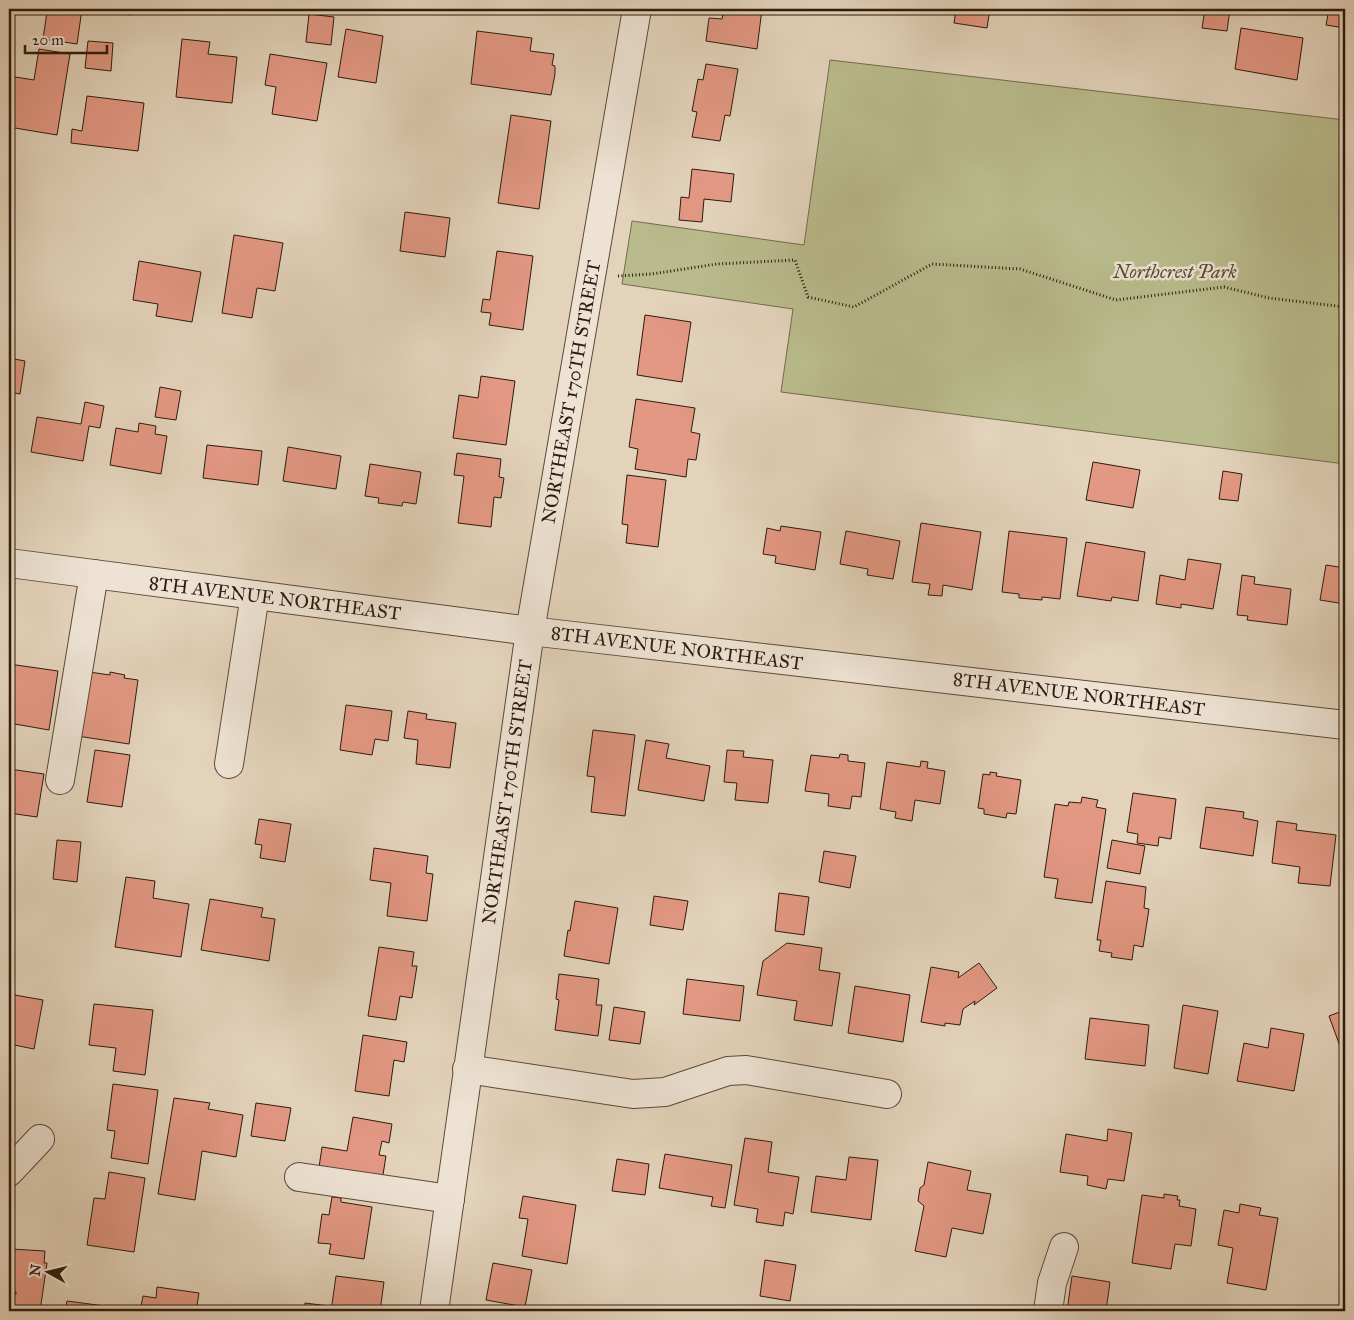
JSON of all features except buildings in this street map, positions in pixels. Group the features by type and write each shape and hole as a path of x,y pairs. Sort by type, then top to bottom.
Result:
{"street":[{"name":"NORTHEAST 170TH STREET","path":"434,1311 530,631 638,9"},
{"name":"8TH AVENUE NORTHEAST","path":"9,563 530,631 1345,725"},
{"path":"60,780 94,574"},
{"path":"228,764 256,595"},
{"path":"467,1069 633,1094 665,1092 728,1071 746,1070 887,1094"},
{"path":"9,1172 40,1139"},
{"path":"299,1177 450,1199"},
{"path":"1048,1311 1052,1282 1064,1247"}],"path":[{"path":"591,276 652,274 718,264 795,260 808,297 854,307 932,264 1020,269 1116,300 1224,287 1269,298 1345,307"}],"green space":[{"name":"Northcrest Park","path":"830,60 1345,120 1345,464 781,392 793,309 622,284 632,221 804,245"}]}
